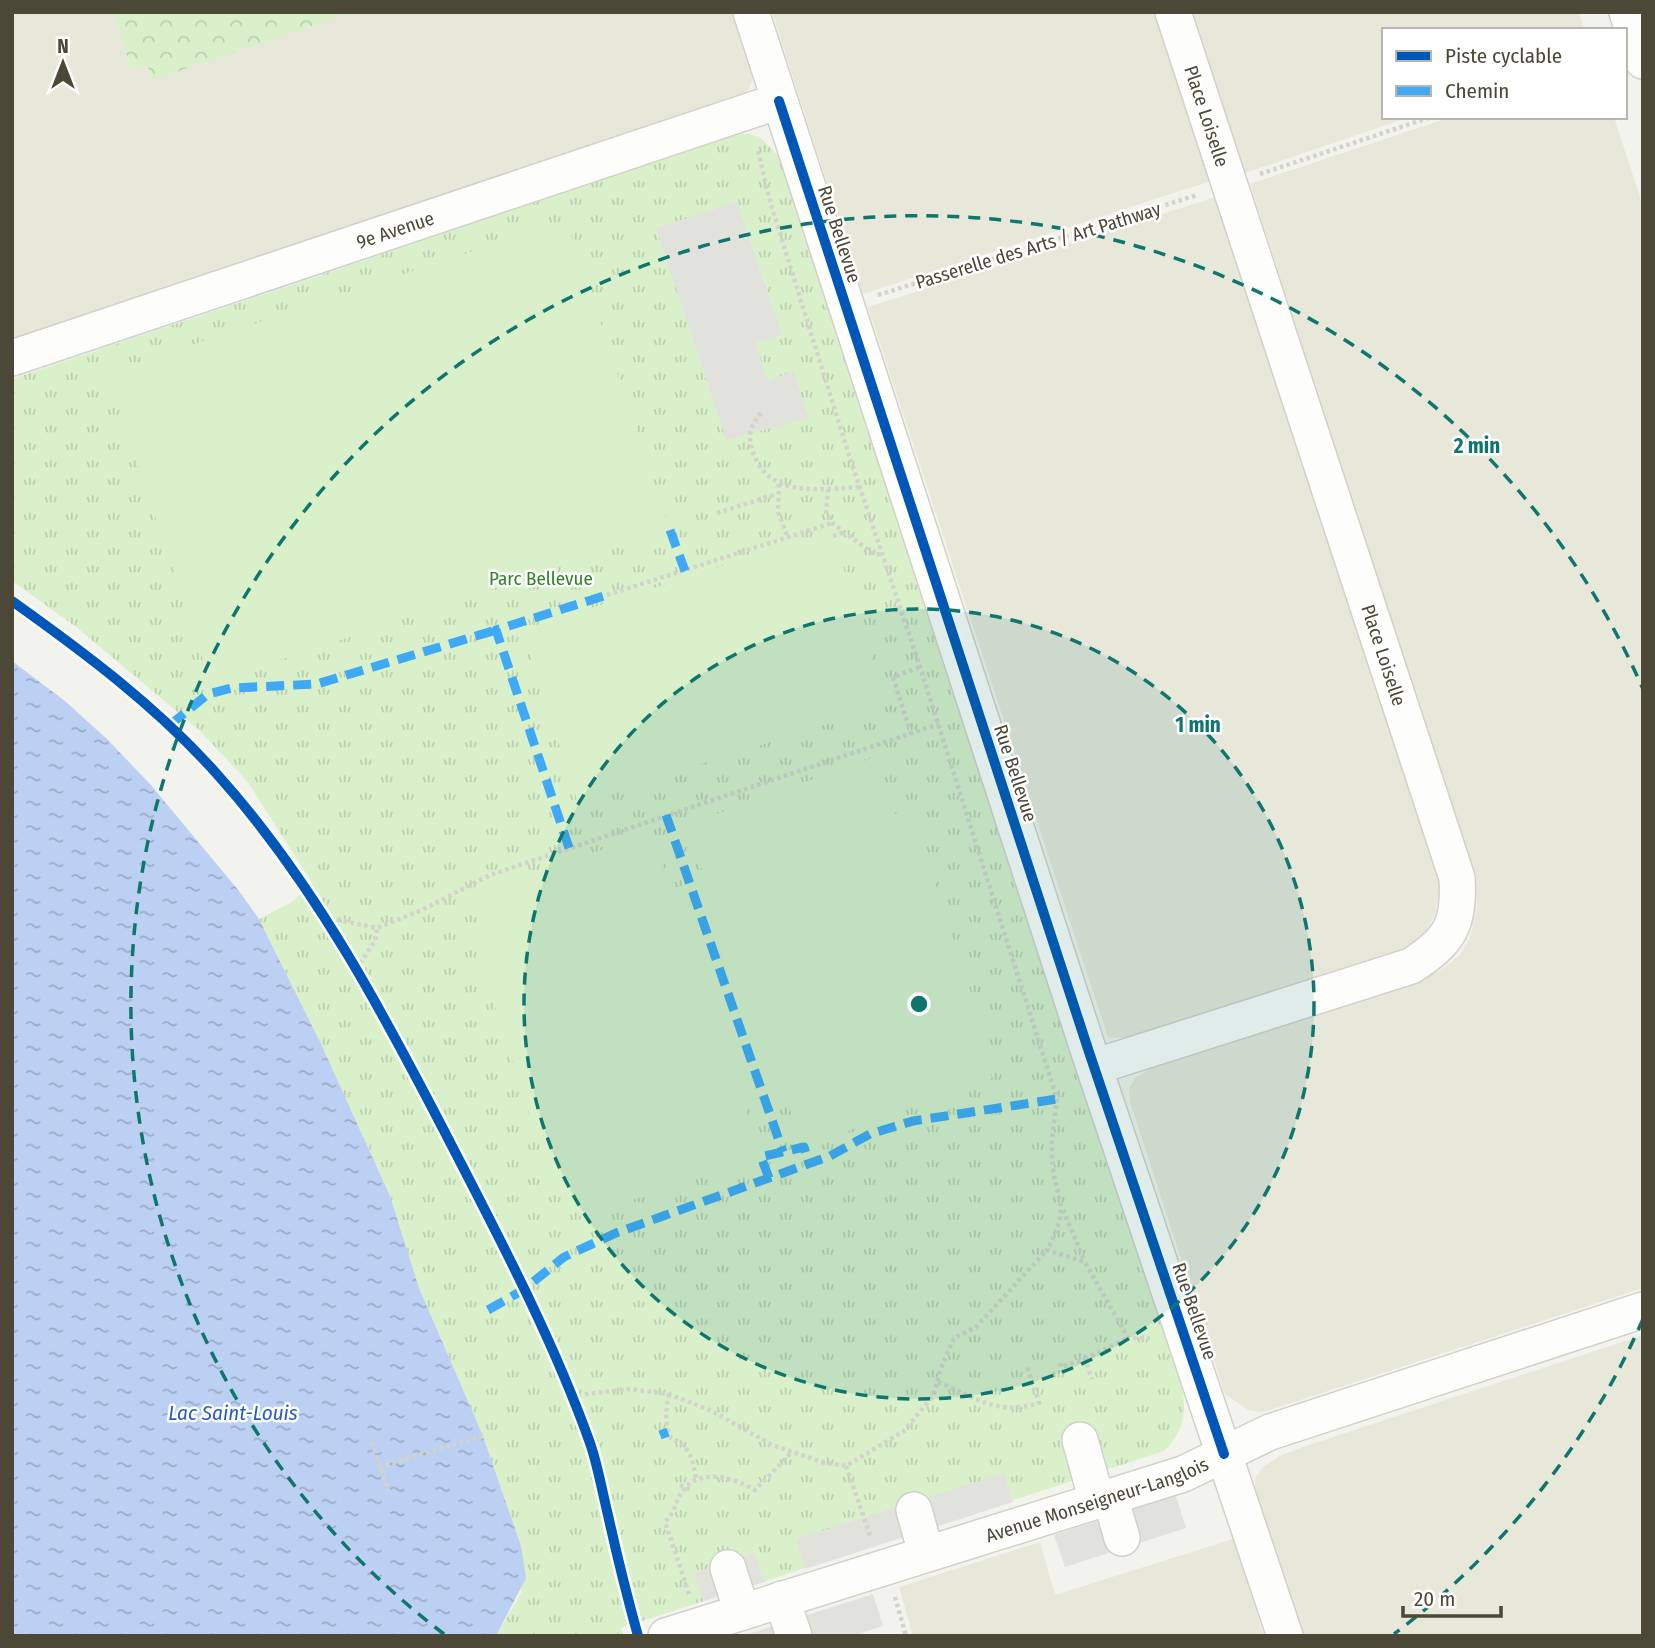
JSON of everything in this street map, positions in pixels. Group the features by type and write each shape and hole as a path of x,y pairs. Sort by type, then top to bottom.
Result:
{"street":[{"name":"Rue Bellevue","path":"751,12 1094,1066 1285,1636"},
{"name":"Place Loiselle","path":"1094,1066 1411,966 1436,950 1452,929 1459,906 1457,878 1173,12"},
{"path":"1627,12 1643,61"},
{"name":"9e Avenue","path":"12,358 779,101"},
{"name":"Avenue Monseigneur-Langlois","path":"666,1636 1184,1474 1270,1432 1643,1310"},
{"path":"1080,1440 1103,1499 1122,1538"},
{"path":"915,1510 926,1553"},
{"path":"728,1568 742,1612"},
{"path":"782,1600 794,1636"}],"path":[{"path":"1258,175 1426,119"},
{"path":"758,148 770,201 860,488 920,667 1057,1099 1052,1155 1063,1209 1085,1262 1128,1338"},
{"path":"761,413 751,426 749,440 756,461 769,479 779,484 828,489 860,488"},
{"path":"779,484 778,512 789,538"},
{"path":"828,489 826,512 832,523 875,555 882,553"},
{"path":"717,513 777,494"},
{"path":"768,515 778,512"},
{"path":"607,595 832,523"},
{"path":"833,536 845,533"},
{"path":"911,734 893,677 920,667"},
{"path":"320,913 377,928 422,910 490,875 938,724"},
{"path":"320,913 330,928"},
{"path":"356,970 375,941 377,928"},
{"path":"350,959 363,981"},
{"path":"571,1395 628,1389 689,1399 791,1452 846,1466 904,1431 924,1409 938,1382 954,1338 975,1327 1047,1250 1058,1230 1063,1209"},
{"path":"1047,1250 1085,1262"},
{"path":"1060,1363 1061,1367 1084,1359 1128,1338 1157,1336"},
{"path":"1084,1359 1092,1378"},
{"path":"938,1382 997,1408 1017,1409 1038,1403 1027,1366"},
{"path":"669,1394 666,1415 668,1432 671,1438 684,1444 690,1453 696,1479"},
{"path":"379,1467 483,1436"},
{"path":"372,1443 388,1492"},
{"path":"678,1598 690,1593 665,1522 676,1511 683,1487 696,1479 727,1478 755,1490 791,1452"},
{"path":"846,1466 874,1547"},
{"path":"683,1487 693,1492"},
{"path":"893,1590 906,1636"}],"shaded area":[{"path":"12,12 113,12 132,71 148,67 153,79 354,12 735,12 753,80 748,90 740,96 12,340"},
{"path":"772,12 1156,12 1211,181 863,294"},
{"path":"1193,12 1579,12 1583,28 1382,28 1382,119 1404,119 1245,173"},
{"path":"1445,119 1615,119 1643,207 1643,1288 1261,1412 1248,1410 1225,1394 1130,1102 1129,1088 1136,1077 1153,1067 1438,972 1459,956 1470,938 1477,909 1476,882 1250,184"},
{"path":"1216,197 1439,871 1440,890 1435,914 1426,931 1413,944 1395,953 1131,1037 1115,1038 1108,1037 868,307"},
{"path":"737,202 782,335 755,343 768,381 793,371 809,418 726,440 656,228"},
{"path":"1643,1335 1643,1636 1303,1636 1255,1491 1255,1478 1263,1467 1280,1456 1303,1447"},
{"path":"1004,1473 1013,1502 805,1569 796,1539"},
{"path":"1176,1496 1186,1528 1065,1567 1054,1535"},
{"path":"1233,1539 1264,1636 913,1636 899,1587 1040,1542 1055,1595"},
{"path":"755,1553 764,1582 703,1601 694,1573"},
{"path":"873,1594 883,1626 852,1636 742,1636"}],"green space":[{"path":"113,12 354,12 152,80 148,67 132,71"},
{"name":"Parc Bellevue","path":"736,135 760,137 782,160 942,661 1174,1355 1183,1394 1183,1418 1180,1429 1164,1451 621,1628 623,1636 496,1636 521,1593 521,1546 483,1436 419,1288 390,1196 321,1044 259,919 290,903 313,884 247,781 198,729 76,627 12,581 12,379"},
{"path":"566,220 670,530 211,683 107,373"},
{"path":"832,531 887,705 578,803 523,630"},
{"path":"874,757 896,815 911,810 984,1032 976,1035 992,1078 804,1147 785,1097 746,1110 761,1157 581,1217 564,1169 549,1174 477,952 489,948 471,894 652,833 671,889 705,878 686,825"}],"water":[{"name":"Lac Saint-Louis","path":"12,661 65,701 107,739 150,784 259,919 321,1044 390,1196 419,1288 483,1436 521,1546 526,1578 496,1636 12,1636"}],"marked path":[{"path":"670,530 685,571"},
{"path":"569,848 496,630 607,595"},
{"path":"170,725 208,694 232,688 317,684 496,630"},
{"path":"666,815 783,1152"},
{"path":"488,1310 523,1290 564,1257 616,1233 830,1156 870,1134 913,1121 1057,1099"},
{"path":"769,1178 761,1157 804,1147 809,1164"},
{"path":"660,1435 668,1432"}],"cycle path":[{"path":"779,101 1088,1049 1224,1454"},
{"path":"12,601 119,681 169,725 216,773 286,860 347,954 402,1051 527,1294 576,1405 598,1470 638,1636"}]}
